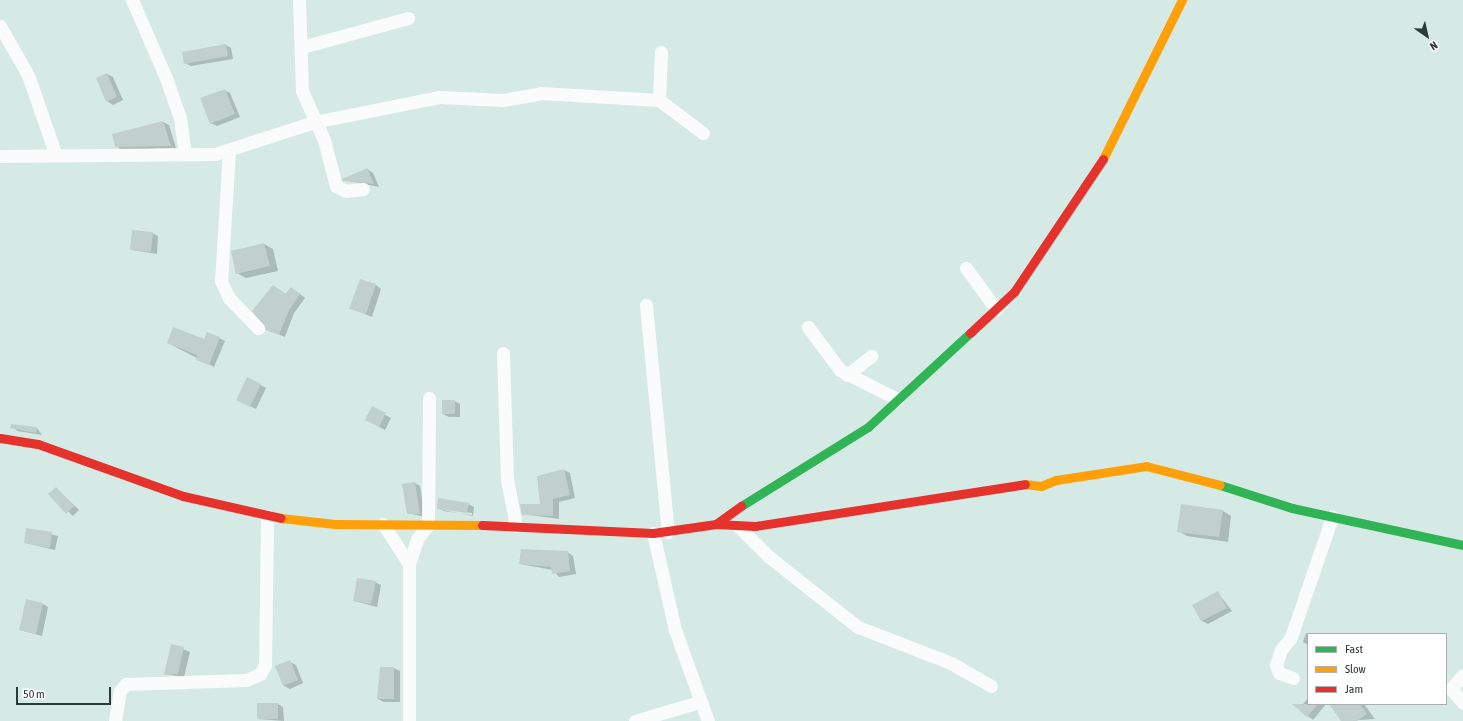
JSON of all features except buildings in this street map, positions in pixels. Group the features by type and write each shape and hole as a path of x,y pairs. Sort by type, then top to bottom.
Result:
{"street":[{"path":"132,0 166,78 180,118 185,153"},
{"path":"299,0 302,47 301,81 314,122 324,140 336,186 346,191 363,190"},
{"path":"716,524 760,491 830,453 868,427 996,309 1030,272 1117,136 1182,0"},
{"path":"302,47 408,18"},
{"path":"0,26 28,75 55,153"},
{"path":"659,100 660,52"},
{"path":"0,156 55,153 229,152 314,122 439,97 503,100 541,93 659,100 703,133"},
{"path":"229,152 221,281 229,298 258,328"},
{"path":"966,268 996,309"},
{"path":"646,305 668,532"},
{"path":"808,327 824,353 847,375 897,399"},
{"path":"503,353 507,479 516,526"},
{"path":"847,375 871,356"},
{"path":"409,721 409,564 417,539 428,525 429,398"},
{"path":"0,438 38,444 183,496 267,516 335,524 516,526 653,534 716,524 739,527 837,515 1021,484 1041,486 1056,480 1146,466 1171,470 1332,518 1463,544"},
{"path":"114,721 120,691 126,684 246,680 260,674 265,666 267,516"},
{"path":"1292,678 1279,673 1276,665 1281,650 1290,637 1332,518"},
{"path":"384,524 409,564"},
{"path":"739,527 768,556 844,618 952,663 990,686"},
{"path":"653,534 675,630 699,702 708,721"},
{"path":"1463,675 1451,689 1463,703"},
{"path":"636,721 699,702"}],"traffic: fast":[{"path":"741,506 868,427 970,333"},
{"path":"1220,485 1292,508 1463,545"}],"traffic: slow":[{"path":"1103,159 1182,0"},
{"path":"1025,484 1041,486 1056,480 1146,466 1220,485"},
{"path":"281,518 335,524 482,525"}],"traffic: jam":[{"path":"970,333 1014,292 1103,159"},
{"path":"0,438 38,444 183,496 281,518"},
{"path":"716,524 755,526 1025,484"},
{"path":"482,525 653,533 716,524 741,506"}]}
